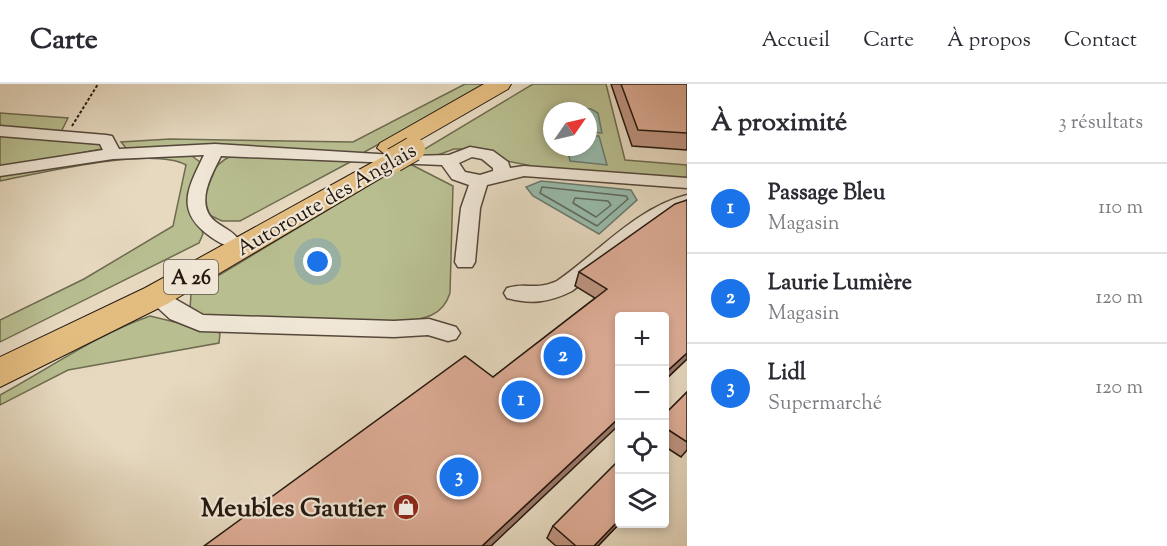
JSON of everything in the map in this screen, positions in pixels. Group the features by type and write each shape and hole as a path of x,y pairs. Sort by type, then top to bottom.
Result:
{"highway":[{"name":"Autoroute des Anglais","path":"0,355 388,160 500,84"},
{"name":"Autoroute des Anglais","path":"0,373 156,296 520,84"}],"street":[{"path":"0,131 106,140 113,154"},
{"path":"215,149 198,190 196,208 200,218 229,240"},
{"path":"0,171 113,154 215,149 388,160 493,173 524,171 687,183"},
{"path":"455,170 470,152 487,155 493,173"},
{"path":"455,170 472,208"},
{"path":"465,262 476,186 493,173"},
{"path":"515,292 547,294 570,280 665,209 687,201"},
{"path":"156,296 178,314 212,324 394,329 429,327 448,333"}],"path":[{"path":"66,135 98,84"}],"shaded area":[{"path":"465,84 487,84 361,154 225,146 126,148 121,142 170,139 353,142"},
{"path":"533,84 606,84 625,160 687,165 687,178 537,167 507,161 480,149 454,149 435,156 413,156"},
{"path":"0,113 68,118 61,132 0,128"},
{"path":"0,134 100,144 102,149 0,168"},
{"path":"189,154 203,164 200,225 203,234 199,243 0,342 0,320 84,279 173,226 186,165 170,160 148,158 68,167 0,181 0,175 106,158"},
{"path":"233,155 352,161 240,221 222,221 203,212 202,194 213,171 225,159"},
{"path":"412,165 453,186 450,293 443,307 432,315 402,322 202,315 190,309 191,294 206,283 401,166"},
{"path":"150,316 220,333 219,343 68,370 0,405 0,395 92,342"}],"water":[{"path":"597,112 598,113 602,133 597,133"},
{"path":"597,136 599,136 607,165 570,161 569,156 597,156"},
{"path":"541,181 631,190 637,200 599,234 533,196 526,187"}],"building":[{"path":"621,84 687,84 687,133 638,130"},
{"path":"687,200 687,353 669,369 669,312 615,312 615,422 482,546 204,546 465,356 493,377 607,289 579,272 675,204"},
{"path":"687,392 687,442 669,430 669,410"},
{"path":"615,464 615,524 594,546 576,546 553,526"}],"place":[{"name":"Laurie Lumière","path":"563,356"},
{"name":"Passage Bleu","path":"521,400"},
{"name":"Lidl","path":"459,477"},
{"name":"Meubles Gautier","path":"406,507"}]}
